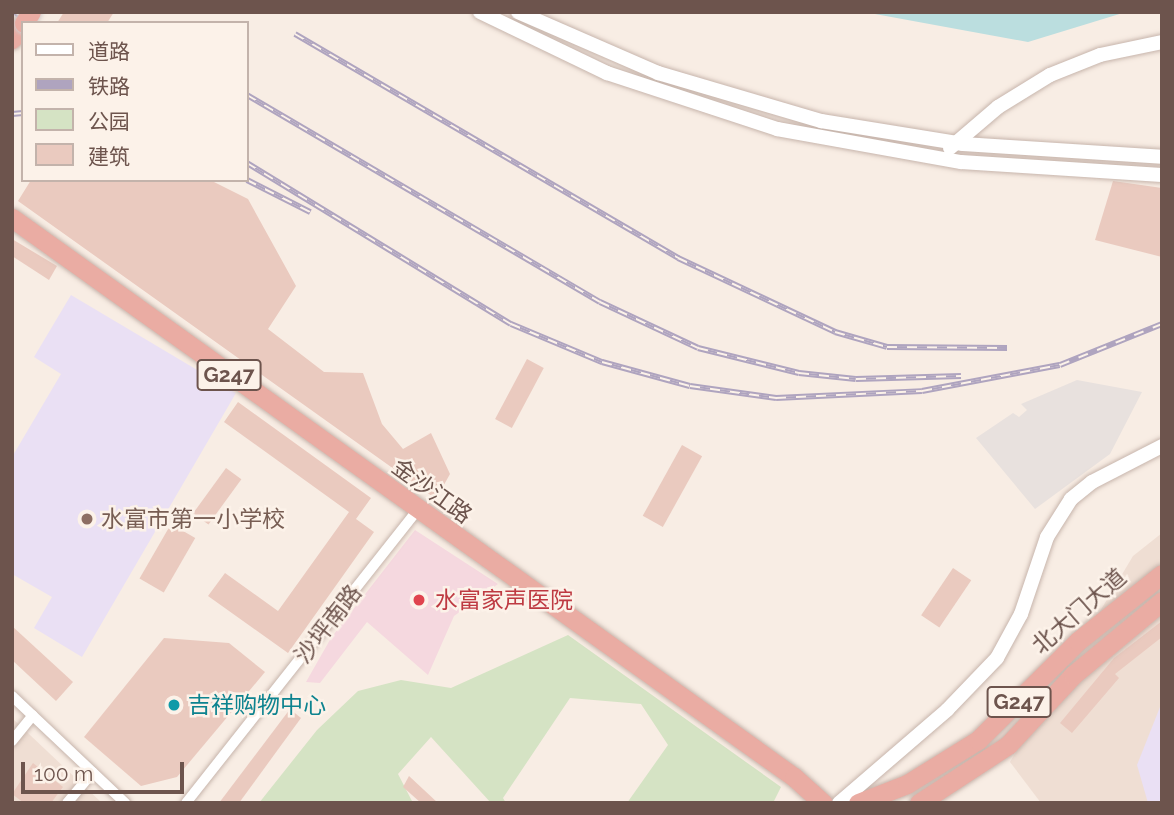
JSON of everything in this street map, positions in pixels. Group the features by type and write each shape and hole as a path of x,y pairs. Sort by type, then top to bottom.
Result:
{"highway":[{"name":"金沙江路","path":"12,218 446,531 794,777 823,803"},
{"name":"北大门大道","path":"858,803 907,784 978,740 1078,640 1162,574"},
{"name":"北大门大道","path":"919,803 1008,745 1073,675 1162,601"}],"main road":[{"path":"480,12 562,54 695,105 817,139 939,159 1162,175"},
{"path":"518,12 614,57 741,101 846,126 1162,157"},
{"path":"939,159 959,139 1008,100 1050,75 1100,55 1162,42"},
{"path":"839,803 947,710 997,658 1021,614 1052,529 1071,499 1092,482 1162,446"}],"street":[{"name":"沙坪南路","path":"186,803 417,510"},
{"path":"12,696 125,803"},
{"path":"12,741 33,716"},
{"path":"67,803 93,772"}],"shaded area":[{"name":"水富市第一小学校","path":"71,295 236,393 82,657 34,628 52,597 12,574 12,457 61,374 34,357"},
{"path":"1077,380 1142,392 1110,454 1035,509 976,438 1013,413 1019,417 1027,410 1021,404"},
{"name":"水富家声医院","path":"415,530 498,584 454,616 428,675 367,622 320,683 306,682 331,638"},
{"path":"1162,533 1162,803 1041,803 1010,762 1133,556"},
{"path":"1162,702 1162,803 1148,803 1137,765"},
{"path":"12,718 102,803 12,803"}],"green space":[{"path":"568,635 781,787 773,803 627,803 668,745 641,704 570,698 503,798 506,803 491,803 431,737 398,774 413,803 259,803 317,730 358,691 401,680 451,688"}],"water":[{"path":"864,12 1126,12 1028,42"}],"building":[{"path":"64,12 114,12 108,21 58,21"},
{"path":"1113,181 1162,188 1162,257 1095,240"},
{"path":"30,182 214,182 248,199 296,286 268,329 324,372 363,373 382,424 403,449 431,433 450,474 436,499 18,201"},
{"path":"12,239 57,266 49,280 12,256"},
{"path":"527,359 544,368 512,428 495,419"},
{"path":"238,402 371,498 356,519 374,532 288,653 208,596 225,573 278,611 349,512 224,422"},
{"path":"682,445 702,456 663,527 643,516"},
{"path":"226,468 241,479 208,524 193,513"},
{"path":"171,524 195,538 164,593 140,579"},
{"path":"953,568 971,580 939,628 921,615"},
{"path":"1162,621 1162,637 1115,674 1119,678 1072,733 1060,723 1114,658"},
{"path":"12,626 73,682 56,701 12,660"},
{"name":"吉祥购物中心","path":"164,638 229,643 265,672 177,777 141,786 84,737"},
{"path":"290,709 301,718 239,803 219,803"},
{"path":"33,763 63,787 51,803 24,803 12,794"},
{"path":"409,776 438,803 421,803 403,787"}],"railway":[{"path":"15,12 26,21"},
{"path":"295,34 678,258 835,332 887,347 1007,348"},
{"path":"248,96 600,302 698,348 799,373 856,379 961,376"},
{"path":"12,114 21,113"},
{"path":"248,164 511,324 602,362 690,386 776,398 922,391 1060,365 1162,324"},
{"path":"248,181 310,212"}],"place":[{"name":"水富市第一小学校","path":"87,519"},
{"name":"水富家声医院","path":"419,600"},
{"name":"吉祥购物中心","path":"174,705"}]}
